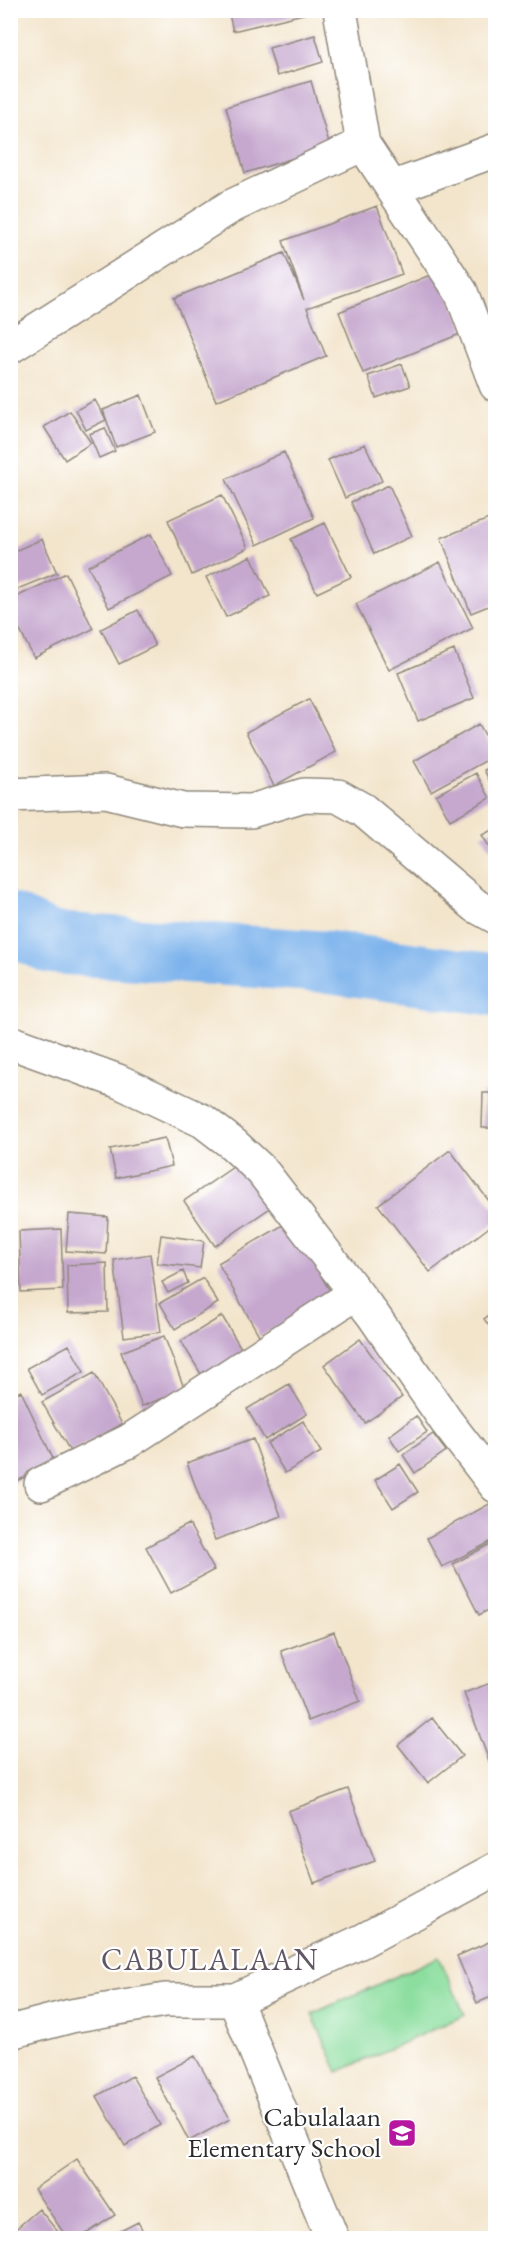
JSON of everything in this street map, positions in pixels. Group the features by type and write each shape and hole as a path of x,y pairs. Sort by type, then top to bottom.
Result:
{"street":[{"path":"340,10 363,144 461,292 495,385"},
{"path":"10,347 230,207 363,144"},
{"path":"392,188 495,150"},
{"path":"10,795 106,791 183,810 251,811 304,795 338,796 363,810 476,906 495,917"},
{"path":"10,1042 118,1081 203,1121 233,1144 262,1171 356,1293 495,1486"},
{"path":"41,1484 129,1441 356,1293"},
{"path":"10,2032 71,2016 165,2000 235,2000 362,1941 495,1869"},
{"path":"235,2000 332,2238"}],"green space":[{"path":"439,1957 465,2015 338,2072 312,2014"}],"building":[{"path":"228,10 316,10 316,11 233,31"},
{"path":"315,35 323,62 277,76 269,48"},
{"path":"311,81 330,147 245,173 226,107"},
{"path":"377,206 402,274 307,308 326,356 216,401 174,298 284,253 304,300 283,241"},
{"path":"440,271 465,332 363,373 339,312"},
{"path":"402,364 410,386 376,398 368,376"},
{"path":"141,395 155,432 116,447 103,410"},
{"path":"95,400 106,420 86,430 76,410"},
{"path":"70,411 91,443 65,460 44,427"},
{"path":"105,428 115,451 99,458 89,434"},
{"path":"365,444 382,481 345,498 328,460"},
{"path":"284,452 314,518 257,545 226,479"},
{"path":"389,485 412,536 374,554 351,502"},
{"path":"222,495 248,548 192,575 168,520"},
{"path":"496,516 496,603 471,613 441,538"},
{"path":"325,523 351,577 317,593 291,539"},
{"path":"151,534 172,576 109,608 88,566"},
{"path":"42,539 57,573 10,592 10,553"},
{"path":"251,556 270,596 226,617 206,577"},
{"path":"440,562 473,628 389,670 356,604"},
{"path":"66,573 93,629 34,658 10,611 10,600"},
{"path":"138,610 155,646 119,664 101,629"},
{"path":"454,650 474,698 418,721 398,673"},
{"path":"309,699 336,752 274,786 246,732"},
{"path":"479,724 496,755 431,791 414,761"},
{"path":"496,764 496,793 484,770"},
{"path":"476,773 490,798 450,820 436,795"},
{"path":"496,828 496,858 482,835"},
{"path":"483,1093 496,1093 496,1128 482,1128"},
{"path":"165,1138 172,1166 116,1178 110,1149"},
{"path":"450,1150 496,1210 496,1222 430,1272 378,1205"},
{"path":"239,1163 270,1208 215,1246 184,1201"},
{"path":"69,1214 108,1217 106,1254 66,1251"},
{"path":"290,1221 332,1295 260,1337 218,1263"},
{"path":"61,1229 63,1290 21,1292 19,1231"},
{"path":"161,1235 204,1241 200,1268 157,1263"},
{"path":"10,1246 17,1283 10,1284"},
{"path":"150,1254 161,1332 124,1337 114,1260"},
{"path":"107,1263 108,1312 68,1313 67,1265"},
{"path":"183,1271 188,1283 168,1293 162,1282"},
{"path":"203,1278 218,1303 175,1329 160,1303"},
{"path":"496,1310 496,1335 484,1319"},
{"path":"222,1316 245,1355 204,1379 181,1341"},
{"path":"164,1336 185,1390 142,1406 121,1352"},
{"path":"360,1339 402,1397 365,1423 324,1365"},
{"path":"69,1345 84,1372 42,1395 27,1368"},
{"path":"94,1373 122,1424 71,1453 42,1402"},
{"path":"289,1384 307,1414 265,1440 247,1409"},
{"path":"21,1391 55,1463 10,1484 10,1396"},
{"path":"416,1416 427,1432 399,1451 389,1436"},
{"path":"303,1421 321,1452 285,1473 267,1443"},
{"path":"433,1434 446,1451 415,1473 403,1455"},
{"path":"253,1439 281,1516 215,1540 187,1463"},
{"path":"400,1464 418,1492 393,1508 375,1480"},
{"path":"493,1502 496,1508 496,1539 442,1567 427,1538"},
{"path":"189,1524 214,1570 171,1593 146,1547"},
{"path":"494,1542 496,1606 479,1615 453,1564"},
{"path":"334,1632 360,1701 308,1721 281,1651"},
{"path":"496,1681 496,1777 495,1777 464,1693"},
{"path":"432,1718 462,1756 428,1783 398,1745"},
{"path":"348,1789 375,1861 314,1883 288,1811"},
{"path":"496,1939 496,1995 477,2003 457,1956"},
{"path":"195,2056 230,2119 189,2141 155,2077"},
{"path":"132,2076 160,2125 125,2146 97,2096"},
{"path":"77,2159 115,2215 80,2238 67,2238 34,2189"},
{"path":"39,2209 63,2238 16,2238 11,2233"},
{"path":"138,2222 147,2238 107,2238"}],"waterway":[{"path":"10,924 52,943 329,962 496,985"}],"place":[{"name":"Cabulalaan Elementary School","path":"402,2133"}],"district":[{"name":"CABULALAAN","path":"210,1960"}]}
